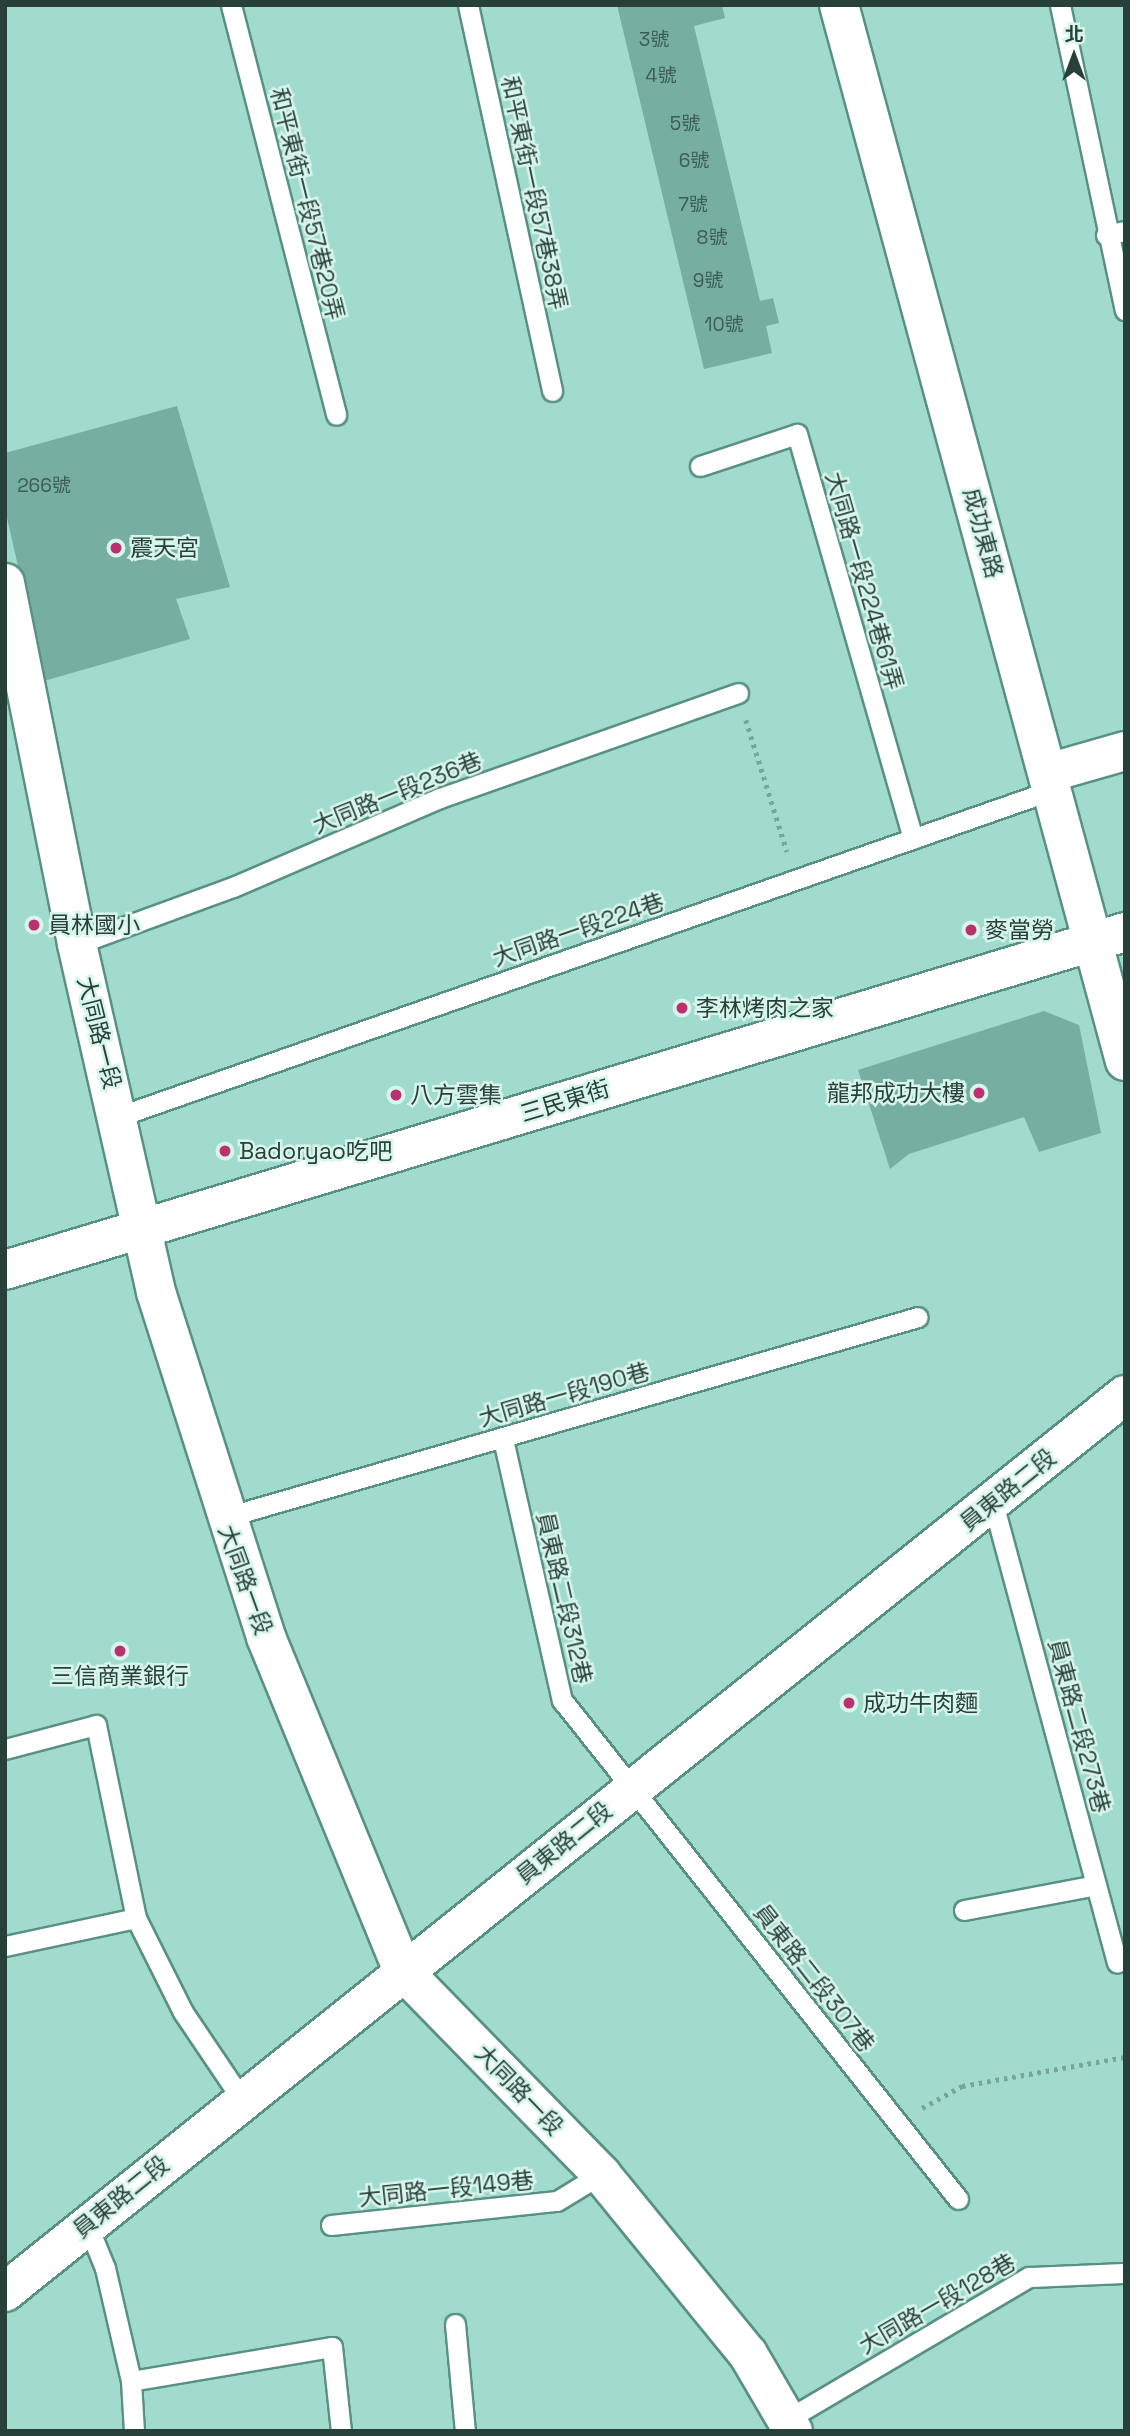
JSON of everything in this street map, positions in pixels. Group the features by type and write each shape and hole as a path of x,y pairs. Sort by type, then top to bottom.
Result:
{"street":[{"name":"成功東路","path":"839,5 1050,781 1110,937 1125,1061"},
{"name":"大同路一段","path":"5,583 77,944 120,1116 156,1292 223,1518 280,1675 404,1971 601,2175 748,2354 790,2425"},
{"path":"1050,781 1125,751"},
{"name":"三民東街","path":"5,1270 1110,937"},
{"name":"員東路二段","path":"5,2292 632,1788 1122,1404"}],"lane":[{"name":"和平東街一段57巷20弄","path":"231,5 336,415"},
{"name":"和平東街一段57巷38弄","path":"468,5 552,391"},
{"path":"1060,5 1115,233 1125,310"},
{"name":"大同路一段224巷61弄","path":"700,466 797,434 913,839"},
{"name":"大同路一段236巷","path":"77,944 233,887 440,799 738,694"},
{"name":"大同路一段224巷","path":"120,1116 913,839 1050,781"},
{"name":"大同路一段190巷","path":"223,1518 918,1317"},
{"name":"員東路二段312巷","path":"503,1439 562,1700 632,1788"},
{"name":"員東路二段273巷","path":"993,1503 1117,1963"},
{"path":"5,1749 96,1725 136,1918 183,2012 243,2101"},
{"name":"員東路二段307巷","path":"632,1788 958,2199"},
{"path":"964,1910 1096,1885"},
{"path":"5,1946 136,1918"},
{"name":"大同路一段149巷","path":"331,2225 557,2201 601,2175"},
{"path":"87,2224 105,2268 131,2381 134,2431"},
{"name":"大同路一段128巷","path":"790,2425 1029,2277 1125,2273"},
{"path":"455,2324 465,2431"},
{"path":"131,2381 331,2347 341,2431"}],"path":[{"path":"738,694 796,880"},
{"path":"896,2121 962,2086 1125,2057"}],"building":[{"path":"617,5 722,5 725,18 694,26 760,301 773,298 779,323 766,326 772,353 704,369"},
{"name":"震天宮","path":"177,406 230,587 176,599 190,639 44,681 5,509 5,453"},
{"name":"龍邦成功大樓","path":"1044,1011 1079,1025 1101,1133 1039,1152 1024,1117 909,1154 890,1169 858,1070"}],"place":[{"name":"震天宮","path":"116,548"},
{"name":"員林國小","path":"34,925"},
{"name":"麥當勞","path":"971,930"},
{"name":"李林烤肉之家","path":"682,1008"},
{"name":"龍邦成功大樓","path":"979,1093"},
{"name":"八方雲集","path":"396,1095"},
{"name":"Badoryao吃吧","path":"225,1151"},
{"name":"三信商業銀行","path":"120,1651"},
{"name":"成功牛肉麵","path":"849,1703"}]}
